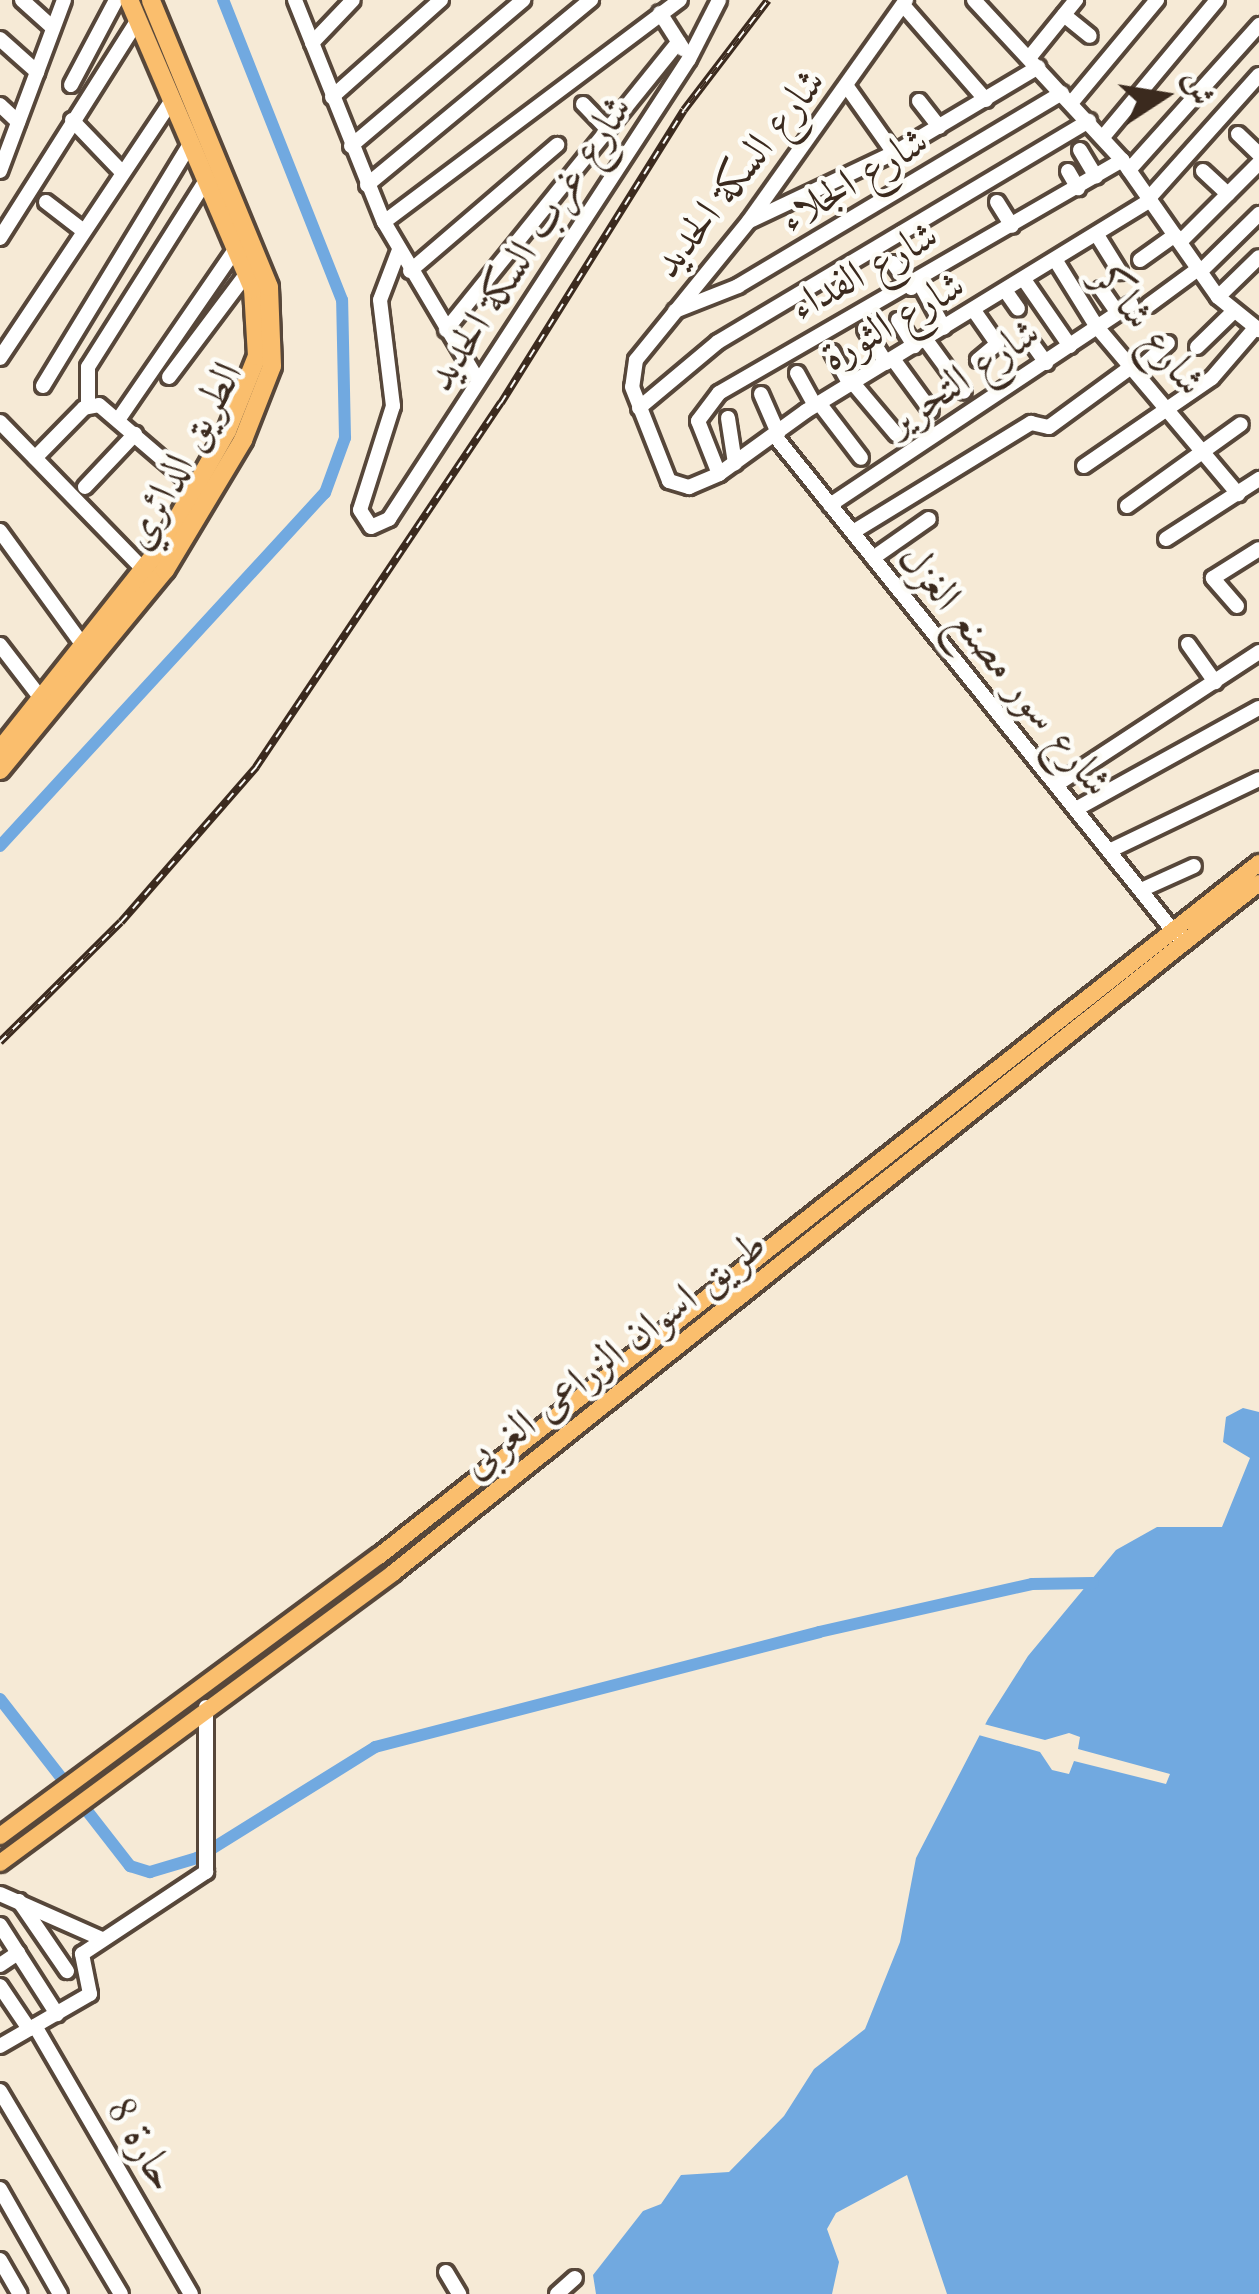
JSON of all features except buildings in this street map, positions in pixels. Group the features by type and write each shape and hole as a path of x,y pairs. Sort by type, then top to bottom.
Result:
{"highway":[{"name":"الطريق الدائري","path":"0,770 165,571 243,440 272,367 269,287 165,58 137,21 129,0"},
{"name":"الطريق الدائري","path":"1,745 86,650 145,571 196,488 257,356 259,322 247,273 172,100 152,0"}],"main road":[{"name":"طريق اسوان الزراعى الغربى","path":"0,1863 206,1706 393,1574 964,1124 1259,863"},
{"name":"طريق اسوان الزراعى الغربى","path":"1,1834 379,1556 952,1108 1259,884"},
{"path":"952,1108 964,1124"},
{"path":"379,1556 393,1574"}],"street":[{"path":"22,0 53,28"},
{"path":"0,171 64,0"},
{"path":"71,85 116,0"},
{"path":"295,0 384,222 478,380"},
{"path":"312,44 353,0"},
{"path":"332,97 441,0"},
{"path":"351,146 523,0"},
{"path":"367,185 591,0"},
{"path":"384,222 680,0"},
{"name":"شارع غرب السكة الحديد","path":"399,250 380,300 393,384 390,427 360,510 371,527 388,519 689,58 719,0"},
{"path":"974,0 1103,137 1218,297 1257,329 1221,370 1084,466"},
{"path":"749,221 894,153 986,100 1034,62 1076,0"},
{"name":"شارع الجلاء","path":"672,312 738,286 1067,97 1157,0"},
{"path":"1103,137 1217,0"},
{"path":"904,3 986,100"},
{"name":"شارع السكة الحديد","path":"639,408 632,387 636,360 749,221 848,88 904,3"},
{"path":"660,14 689,58"},
{"path":"1064,15 1090,36"},
{"path":"0,238 137,21"},
{"name":"شارع الفداء","path":"719,474 699,426 703,407 785,352 915,285 1096,177 1125,165 1259,25"},
{"path":"0,39 37,72"},
{"path":"446,330 678,42"},
{"name":"شارع الثورة","path":"639,408 669,481 689,487 719,474 817,404 1006,293 1149,199 1259,75"},
{"path":"848,88 894,153"},
{"path":"0,358 5,334 172,100"},
{"path":"919,101 939,127"},
{"path":"583,104 606,128"},
{"path":"0,105 18,122"},
{"path":"72,120 120,170"},
{"path":"639,408 718,342 1089,121"},
{"path":"1140,260 1178,238 1228,194 1259,158 1238,134"},
{"path":"43,386 191,143"},
{"path":"410,271 557,145"},
{"path":"1080,150 1096,177"},
{"path":"1203,170 1228,194"},
{"path":"1068,171 1078,188"},
{"path":"35,458 88,406 88,367 207,179"},
{"path":"46,202 81,230"},
{"path":"997,202 1012,226"},
{"path":"1149,305 1199,270 1259,214"},
{"path":"1096,235 1120,272"},
{"path":"118,420 236,248"},
{"path":"1218,297 1259,257"},
{"name":"شارع شاكر","path":"1056,261 1097,327 1238,494"},
{"path":"893,262 944,328"},
{"path":"169,377 247,273"},
{"path":"1025,281 1070,346"},
{"name":"شارع التحرير","path":"830,505 1125,309 1101,289"},
{"path":"1006,293 1018,309"},
{"path":"975,312 997,342 978,360"},
{"path":"1197,347 1233,312"},
{"path":"898,320 964,392"},
{"path":"865,329 931,411"},
{"path":"1031,342 1046,363"},
{"path":"853,532 1031,423 1049,427 1168,344"},
{"path":"832,352 852,384 896,434"},
{"path":"797,374 861,458"},
{"name":"شارع سور مصنع الغزل","path":"761,394 776,435 1179,938"},
{"path":"88,406 118,420 196,488"},
{"path":"728,418 735,463"},
{"path":"0,422 145,571"},
{"path":"1127,506 1241,424"},
{"path":"85,487 135,434"},
{"path":"1166,539 1259,479"},
{"path":"873,558 929,519"},
{"path":"0,531 86,650"},
{"path":"1237,606 1213,578 1259,549"},
{"path":"1189,644 1216,682"},
{"path":"0,645 43,701"},
{"path":"1056,785 1259,652"},
{"path":"1076,809 1259,708"},
{"path":"1109,850 1259,779"},
{"path":"1141,890 1195,866"},
{"path":"41,1990 102,1939 200,1877 210,1853 206,1706"},
{"path":"0,1894 102,1939"},
{"path":"0,2046 92,1991 18,1899"},
{"path":"0,1925 57,2014"},
{"path":"0,1965 18,1953"},
{"name":"حارة 8","path":"3,1996 32,2028 191,2294"},
{"path":"0,2091 121,2294"},
{"path":"0,2189 60,2294"},
{"path":"0,2260 20,2294"},
{"path":"446,2272 459,2294"},
{"path":"557,2294 575,2278"}],"water":[{"path":"1243,1408 1259,1412 1259,2294 947,2294 907,2175 836,2213 827,2229 839,2262 832,2294 596,2294 593,2275 643,2211 661,2204 681,2175 729,2172 784,2116 814,2069 865,2029 900,1942 916,1858 988,1719 1028,1656 1116,1550 1157,1527 1222,1527 1250,1458 1223,1442 1226,1417"}],"pier":[{"path":"980,1723 1045,1740 1069,1733 1080,1737 1078,1749 1170,1774 1166,1784 1074,1761 1069,1774 1052,1770 1040,1752 975,1734"}],"waterway":[{"path":"0,846 325,493 345,438 342,300 223,0"},
{"path":"0,1699 130,1866 150,1872 197,1858 375,1747 819,1632 1032,1584 1093,1583"}],"railway":[{"path":"0,1042 121,922 256,767 501,403 684,110 768,0"}]}
